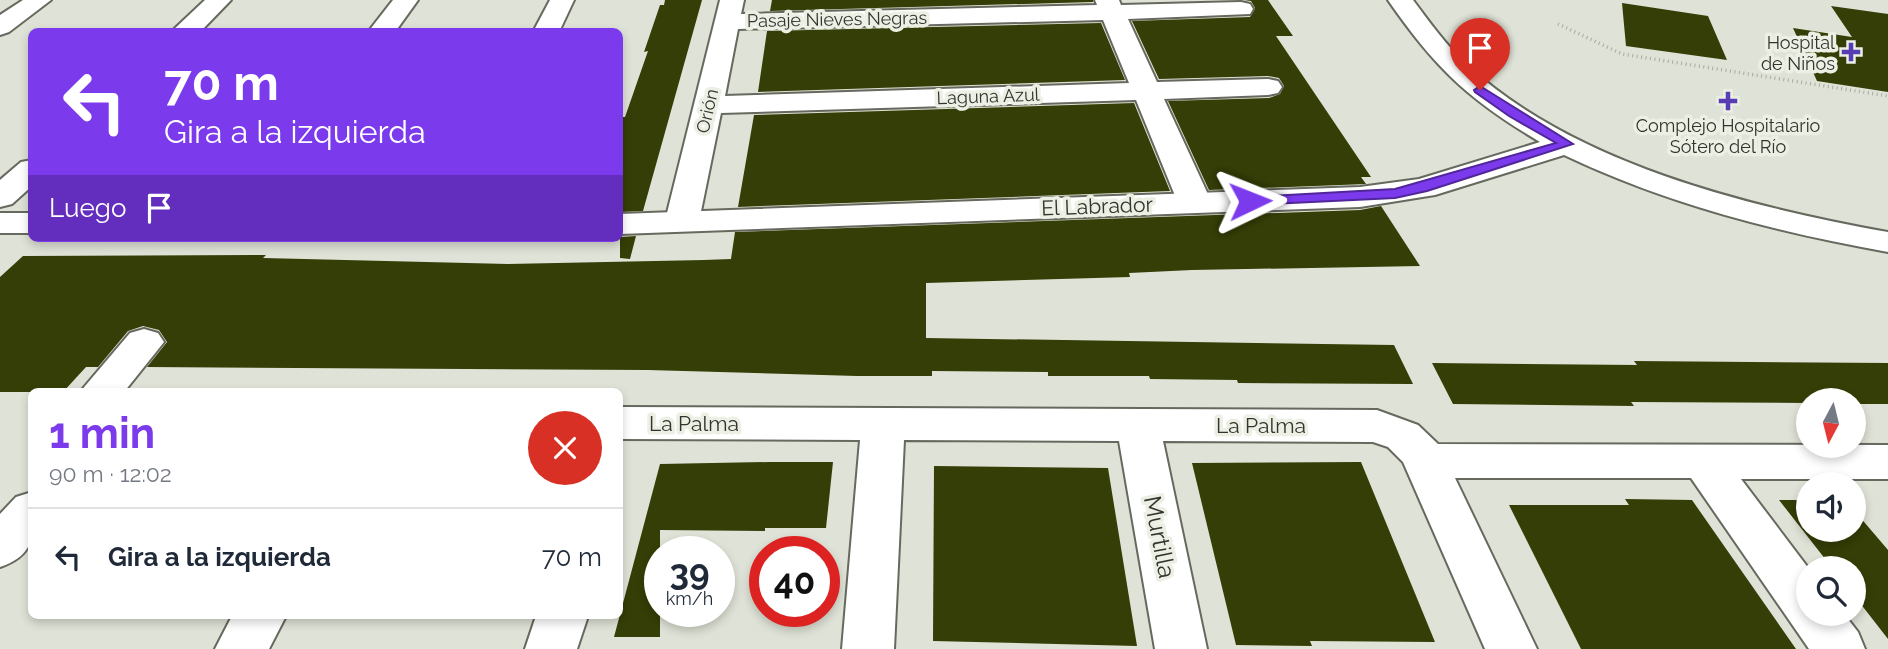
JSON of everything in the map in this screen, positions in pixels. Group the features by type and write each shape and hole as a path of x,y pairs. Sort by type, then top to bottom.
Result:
{"street":[{"path":"0,27 39,0"},
{"path":"188,28 219,0"},
{"path":"384,28 406,0"},
{"path":"548,28 562,0"},
{"path":"1400,0 1441,54 1468,80 1514,114 1567,144 1649,179 1707,199 1808,227 1888,242"},
{"path":"1110,6 1195,203"},
{"name":"Pasaje Nieves Negras","path":"729,11 1110,6 1241,9"},
{"name":"Orión","path":"682,222 729,11"},
{"name":"Laguna Azul","path":"708,105 1268,87"},
{"name":"El Labrador","path":"623,224 1395,194 1567,144"},
{"path":"0,197 28,172"},
{"path":"0,223 28,223"},
{"path":"104,388 144,341"},
{"path":"868,649 883,424"},
{"name":"La Palma","path":"623,429 883,424 1377,426 1403,436 1420,452 1511,649"},
{"name":"Murtilla","path":"1138,424 1181,649"},
{"path":"1424,461 1712,474 1888,462"},
{"path":"1712,474 1796,590"},
{"path":"0,547 28,515"},
{"path":"241,649 258,619"},
{"path":"551,649 561,619"},
{"path":"1823,626 1839,649"}],"path":[{"path":"1558,24 1622,54 1888,96"}],"building":[{"path":"665,0 702,0 643,211 623,212 623,117 648,51 644,52 660,5 664,5"},
{"path":"772,0 1093,0 1093,2 770,11"},
{"path":"1244,0 1268,0 1293,36 1276,36 1371,177 1361,177 1366,184 1209,190 1168,101 1269,98 1280,94 1284,86 1279,78 1268,76 1159,79 1132,21 1250,17 1255,8 1251,1"},
{"path":"1622,3 1708,16 1727,60 1626,46"},
{"path":"1831,6 1888,14 1888,92 1817,81 1793,28 1852,37"},
{"path":"1101,23 1125,80 758,92 767,31"},
{"path":"1134,103 1170,191 738,207 754,115"},
{"path":"1381,206 1420,266 1192,270 1129,273 1130,277 926,283 926,338 1394,345 1413,384 1238,383 1237,380 1150,379 1149,376 1048,376 1048,372 932,371 932,376 857,376 648,370 147,367 167,342 159,330 143,326 128,331 98,367 86,367 67,388 28,388 28,392 0,392 0,277 23,256 266,255 263,258 508,264 704,260 731,259 735,232 1360,210"},
{"path":"636,236 630,259 620,258 620,242 623,242 623,237"},
{"path":"1634,361 1888,363 1888,404 1866,404 1866,388 1796,388 1796,403 1631,402 1634,406 1453,404 1432,363 1637,365"},
{"path":"833,462 826,528 765,528 765,531 660,530 660,536 644,536 644,627 660,627 660,637 614,637 619,619 623,619 623,603 660,464"},
{"path":"1361,462 1435,642 1310,641 1312,646 1236,645 1192,463"},
{"path":"934,466 1108,468 1137,646 933,641"},
{"path":"1625,499 1692,500 1796,649 1581,649 1509,505 1629,505"},
{"path":"1779,500 1796,500 1796,522"},
{"path":"1866,524 1888,550 1888,639 1866,611 1866,556 1823,556 1812,542 1866,542"}],"place":[{"name":"Hospital de Niños","path":"1851,52"},
{"name":"Complejo Hospitalario Sótero del Río","path":"1728,101"}],"route":[{"path":"1250,201 1395,194 1567,144 1514,114 1480,90"}]}
